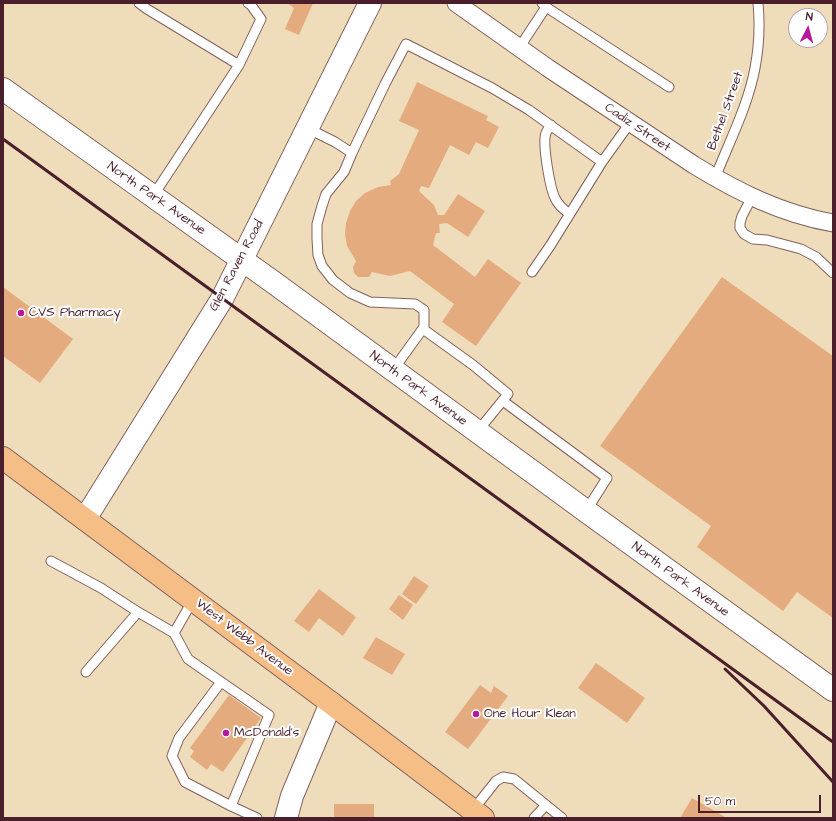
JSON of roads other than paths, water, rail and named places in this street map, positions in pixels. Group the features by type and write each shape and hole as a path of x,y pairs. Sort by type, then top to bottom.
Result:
{"highway":[{"name":"West Webb Avenue","path":"3,458 478,814"}],"street":[{"name":"Glen Raven Road","path":"85,520 218,305 370,3"},
{"name":"Cadiz Street","path":"456,3 519,48 715,178 784,211 833,223"},
{"name":"North Park Avenue","path":"3,89 273,282 833,690"},
{"path":"286,818 292,796 331,703"}],"lane":[{"path":"139,3 239,65"},
{"path":"153,196 239,65 261,19 248,3"},
{"name":"Bethel Street","path":"715,178 747,98 755,67 759,35 758,3"},
{"path":"519,48 544,5 669,87"},
{"path":"393,370 423,329 425,319 424,310 410,303 394,304 370,302 350,294 333,280 322,266 318,255 317,224 326,194 344,172 385,84 406,44 492,88 551,125 602,162"},
{"path":"532,272 602,162 630,123"},
{"path":"551,125 546,133 545,140 546,158 554,197 563,209 570,214"},
{"path":"307,128 335,142 352,153"},
{"path":"752,197 740,223 740,228 744,234 753,239 767,240 801,248 816,257 833,273"},
{"path":"423,329 508,394 477,432"},
{"path":"503,401 607,478 586,511"},
{"path":"51,561 101,588 174,634 188,659 269,714 231,806"},
{"path":"174,634 193,600"},
{"path":"86,672 138,612"},
{"path":"221,682 179,738 172,756 186,782 257,818"},
{"path":"478,814 496,781 503,777 514,779 562,818"},
{"path":"534,818 546,805"}],"railway":[{"path":"3,139 833,742"},
{"path":"725,669 764,706 833,782"}],"place":[{"name":"CVS Pharmacy","path":"21,313"},
{"name":"One Hour Klean","path":"476,714"},
{"name":"McDonald's","path":"226,733"}]}
